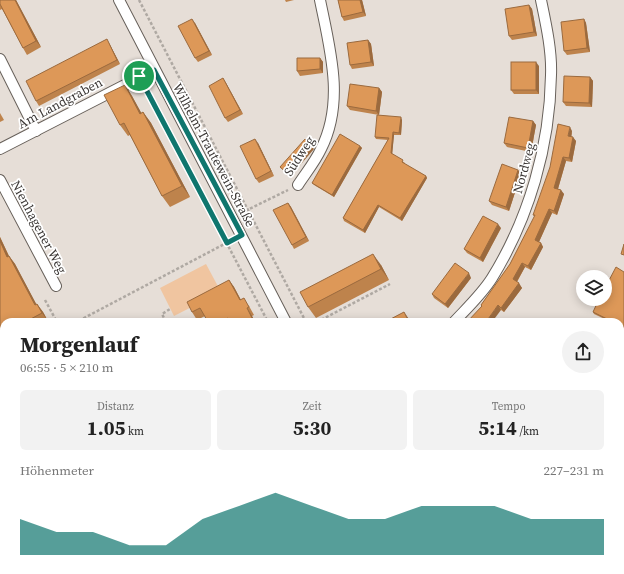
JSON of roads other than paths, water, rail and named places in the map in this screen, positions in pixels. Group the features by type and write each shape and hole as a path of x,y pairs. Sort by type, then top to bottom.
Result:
{"street":[{"name":"Wilhelm-Trautewein-Straße","path":"119,0 284,318"},
{"name":"Südweg","path":"298,185 321,150 327,135 334,107 332,59 320,0"},
{"name":"Nordweg","path":"457,318 492,278 518,226 534,188 546,134 551,74 541,0"},
{"path":"0,59 36,131"},
{"name":"Am Landgraben","path":"0,149 139,76 154,70"},
{"name":"Nienhagener Weg","path":"0,180 56,286"}]}
